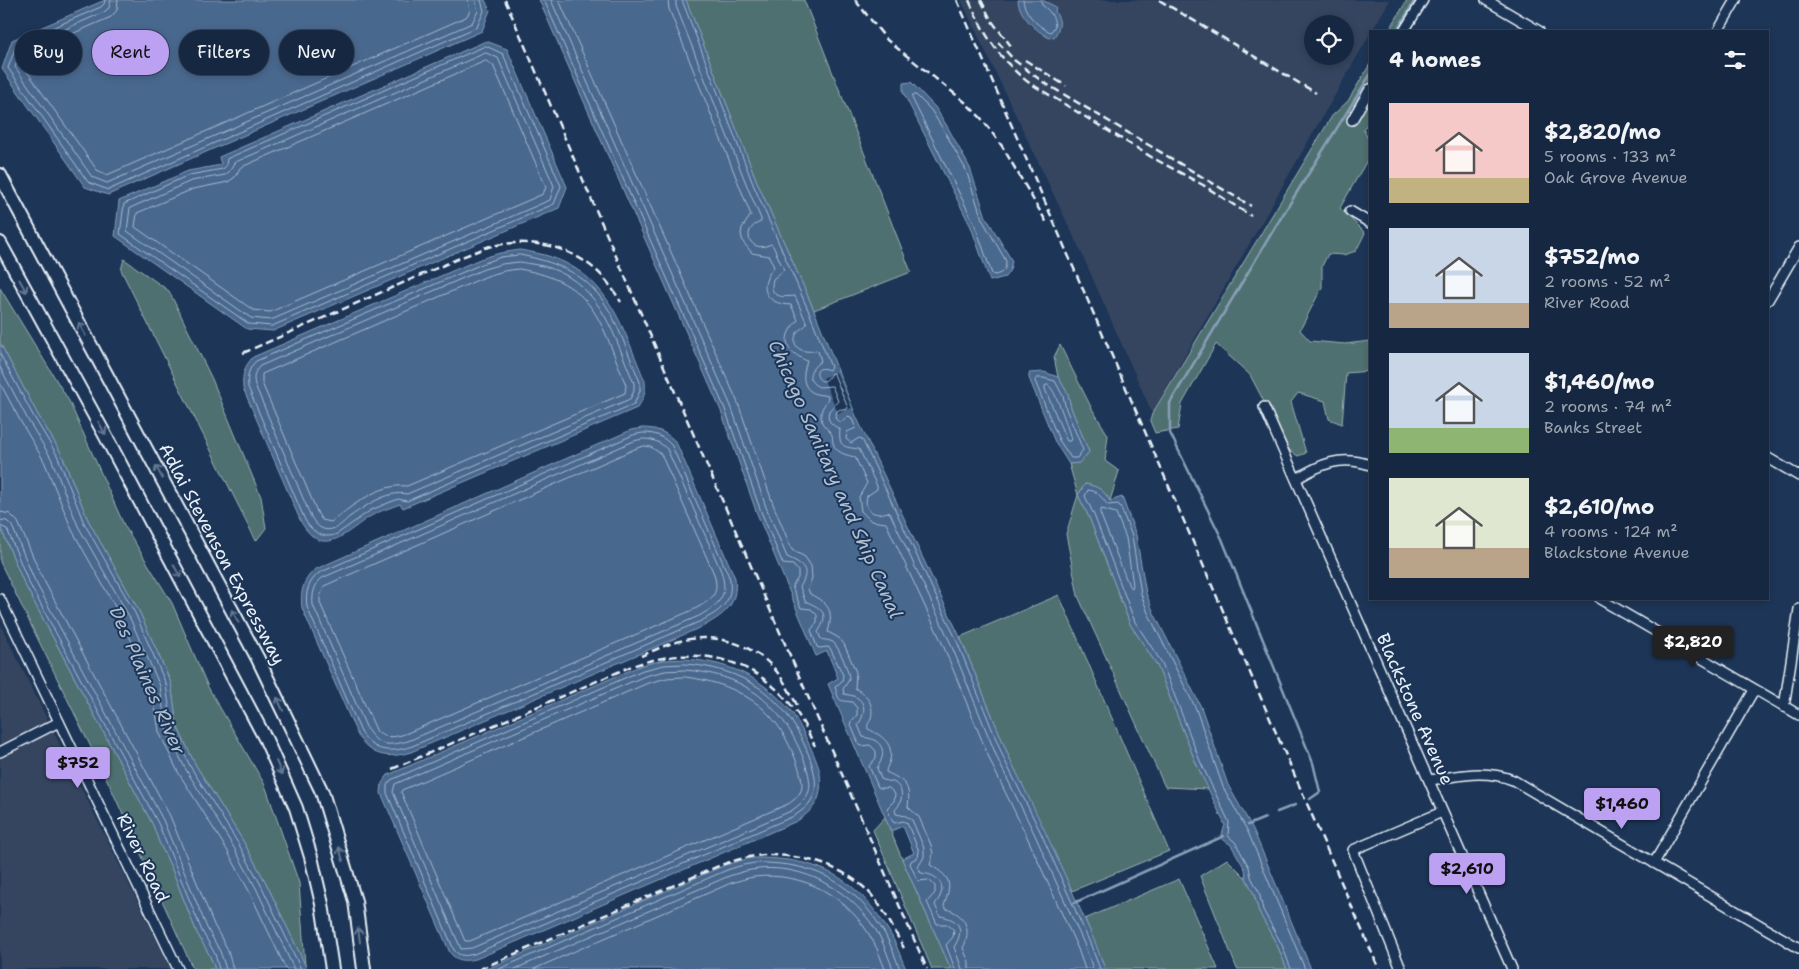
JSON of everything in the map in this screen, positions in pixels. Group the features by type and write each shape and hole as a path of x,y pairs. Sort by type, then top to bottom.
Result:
{"highway":[{"name":"Adlai Stevenson Expressway","path":"0,175 258,659 322,792 354,901 364,969"},
{"path":"0,242 106,435 266,740 296,808 311,857 322,904 332,969"}],"street":[{"path":"1405,30 1423,0"},
{"path":"1486,0 1537,30"},
{"path":"1719,30 1736,0"},
{"path":"1352,120 1369,91"},
{"path":"1350,211 1369,222"},
{"path":"1769,298 1799,247"},
{"name":"Blackstone Avenue","path":"1264,407 1512,969"},
{"path":"1769,459 1799,476"},
{"path":"1296,479 1333,461 1356,461 1369,465"},
{"name":"River Road","path":"0,599 178,969"},
{"path":"1602,600 1799,715"},
{"path":"1784,707 1799,610"},
{"path":"1654,863 1754,690"},
{"path":"0,752 59,722"},
{"path":"1430,780 1482,773 1500,775 1513,780 1799,948"},
{"path":"1401,969 1353,850 1442,812"}],"shaded area":[{"path":"961,0 1390,0 1373,30 1369,30 1369,36 1354,62 1354,15 1304,15 1304,65 1352,65 1152,413 1081,252"},
{"path":"0,624 171,969 0,969"}],"green space":[{"path":"686,0 804,0 911,272 814,310 757,182"},
{"path":"1407,0 1419,0 1401,30 1390,30"},
{"path":"1369,66 1369,122 1363,129 1369,140 1369,157 1340,208 1365,233 1356,251 1344,255 1328,254 1322,266 1322,287 1300,330 1310,341 1345,344 1369,341 1369,371 1346,373 1342,424 1329,419 1325,401 1298,393 1291,402 1306,453 1298,456 1290,451 1250,375 1216,344 1182,404 1178,429 1155,433 1150,421 1152,414 1332,116 1348,101"},
{"path":"124,259 169,291 212,379 261,497 266,528 256,541 121,270"},
{"path":"0,288 69,401 124,525 172,603 208,687 265,785 299,883 305,965 266,883 243,841 195,764 177,726 171,683 139,611 88,520 61,453 38,415 0,343"},
{"path":"1060,345 1091,407 1108,435 1105,461 1119,471 1110,501 1100,489 1085,484 1078,495 1069,464 1079,463 1089,452 1071,408 1068,394 1058,377 1054,357"},
{"path":"1078,495 1089,517 1130,624 1157,665 1196,763 1209,789 1165,787 1078,596 1066,534"},
{"path":"0,526 24,583 153,825 197,933 215,969 193,969 110,786 0,562"},
{"path":"1059,595 1169,851 1072,891 1009,757 960,637"},
{"path":"885,817 951,969 932,969 873,830"},
{"path":"1227,859 1246,878 1254,894 1259,912 1278,947 1287,969 1237,969 1200,876"},
{"path":"1179,879 1218,969 1105,969 1085,919"}],"water":[{"path":"105,0 485,0 490,10 482,31 108,195 85,187 2,69 12,40 15,39 15,75 82,75 82,30 35,30"},
{"name":"Chicago Sanitary and Ship Canal","path":"539,0 686,0 757,182 814,310 856,416 960,637 1009,757 1044,829 1095,942 1105,969 951,969 902,859 914,853 903,826 891,831 828,684 838,678 827,651 816,656 756,511 721,411"},
{"path":"1018,0 1042,0 1056,7 1055,12 1059,18 1059,24 1058,31 1054,37 1049,38 1029,22 1021,12"},
{"path":"486,41 507,49 567,187 559,208 273,331 247,329 115,236 119,201 188,171 221,165 219,157"},
{"path":"911,82 935,107 970,168 986,217 1012,261 1010,270 1005,277 990,281 971,227 903,92 903,83"},
{"path":"520,250 550,257 573,267 589,279 602,293 622,325 645,381 644,395 637,408 403,508 400,504 371,516 335,539 327,541 318,540 310,534 301,522 243,388 244,371 250,361 253,357 480,259"},
{"name":"Des Plaines River","path":"0,343 38,415 61,453 88,520 139,611 171,683 177,726 195,764 243,841 266,883 307,969 215,969 197,933 153,825 24,583 0,526"},
{"path":"1044,372 1058,377 1068,394 1071,408 1089,452 1079,463 1069,464 1055,442 1029,378 1029,373"},
{"path":"642,428 661,431 676,442 735,578 732,602 724,613 704,626 411,752 387,755 374,752 368,748 357,734 302,608 303,586 308,577 316,569 631,430"},
{"path":"1085,484 1100,489 1110,501 1122,497 1136,535 1146,593 1153,611 1201,707 1228,785 1253,829 1311,969 1287,969 1278,947 1259,912 1254,894 1246,878 1245,869 1231,845 1221,838 1225,825 1196,763 1157,665 1130,624 1089,517 1078,495"},
{"path":"685,659 716,664 745,674 770,691 791,711 808,741 820,773 820,793 813,807 797,821 476,959 461,960 453,956 450,953 381,793 382,783 388,775 642,665 664,660"},
{"path":"750,858 794,861 813,866 846,882 875,911 896,944 906,969 487,969 725,865"}],"pier":[{"path":"836,372 852,408 838,413 823,378"}],"waterway":[{"path":"1398,30 1415,0"},
{"path":"1310,799 1320,792 1313,763 1222,539 1170,433 1170,403 1274,229 1369,77"},
{"path":"1277,812 1295,805"},
{"path":"1248,825 1265,818"},
{"path":"1074,903 1224,836"}],"railway":[{"path":"505,0 927,969"},
{"path":"855,0 887,40 965,102 981,118 1002,146 1047,223"},
{"path":"957,0 1379,969"},
{"path":"969,0 980,24 993,45 1009,65 1028,82 1153,158 1203,185 1251,216"},
{"path":"981,0 991,20 1011,46"},
{"path":"1159,0 1316,93"},
{"path":"998,42 1014,60 1043,82 1251,206"},
{"path":"1025,60 1066,86"},
{"path":"484,248 514,243 529,243 544,245 572,254 597,271 621,302"},
{"path":"243,353 490,246"},
{"path":"641,656 667,645 697,638 710,638 735,643 747,648 768,663 783,680 797,705"},
{"path":"392,769 632,666 656,659 679,656 701,656 723,660 744,667 763,679 781,694 797,713 815,746"},
{"path":"480,969 721,865 743,858 765,855 780,855 811,860 827,865 855,880 867,890 881,907 904,948"}]}
